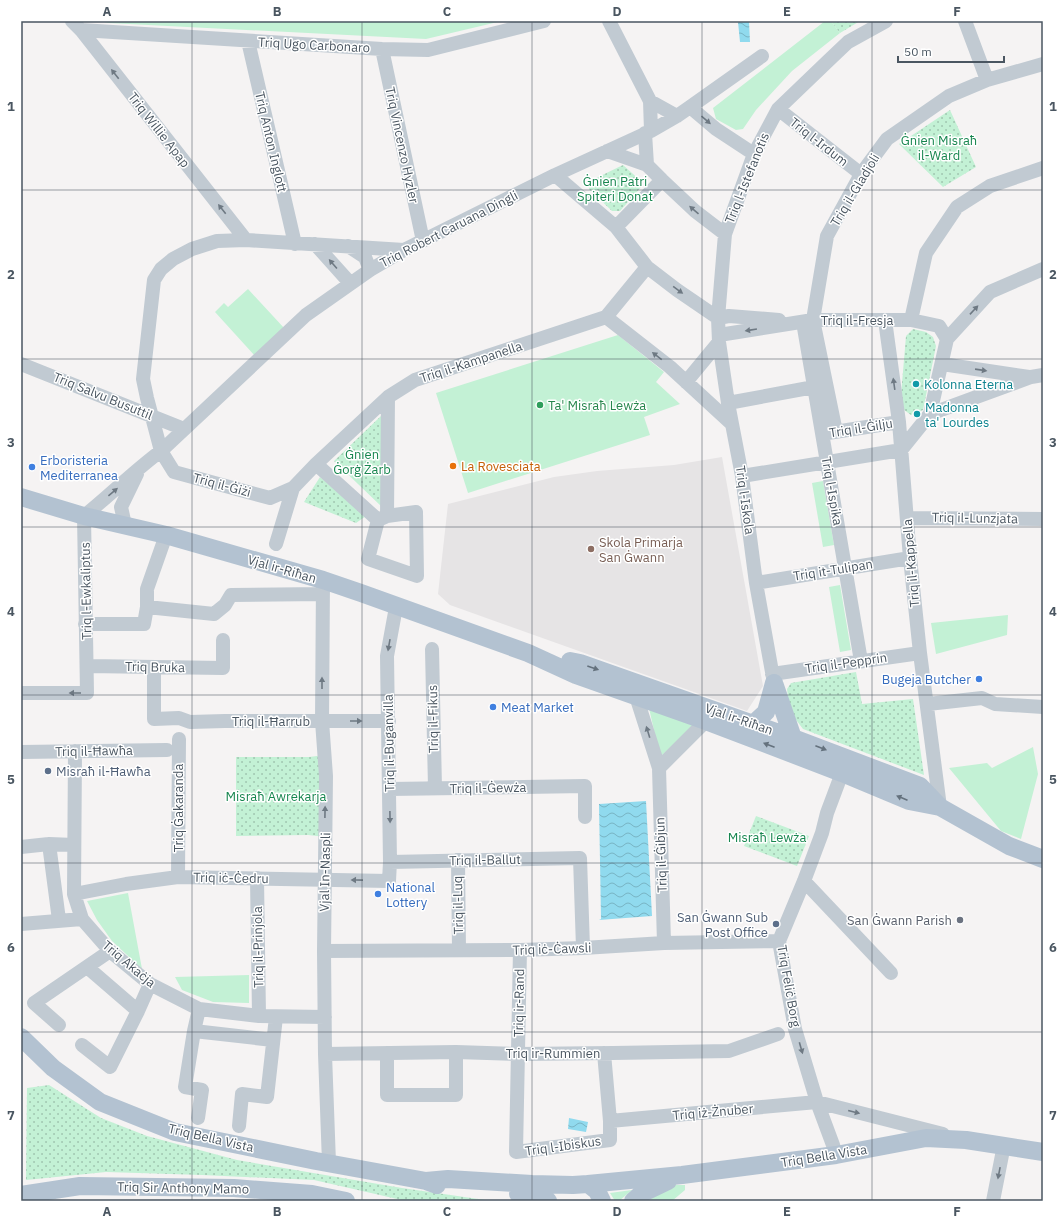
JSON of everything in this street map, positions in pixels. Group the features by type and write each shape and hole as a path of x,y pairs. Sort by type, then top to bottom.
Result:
{"main road":[{"name":"Vjal ir-Riħan","path":"24,499 84,516 166,535 323,587 396,607 528,653 576,675 706,721 842,773 909,801 940,807"},
{"name":"Vjal ir-Riħan","path":"528,653 580,663 793,738 920,786 940,807 1009,846 1043,859"},
{"path":"753,724 766,712 773,678"},
{"path":"773,678 793,738"},
{"name":"Triq Bella Vista","path":"21,1037 53,1068 100,1102 175,1132 426,1181 448,1189 540,1198 581,1185"},
{"name":"Triq Bella Vista","path":"426,1181 448,1179 581,1185 682,1175 836,1155 926,1138 966,1140 1043,1152"},
{"name":"Triq Bella Vista","path":"633,1201 641,1194 682,1175"},
{"path":"555,1201 562,1192 581,1185 597,1191 602,1201"},
{"name":"Triq Sir Anthony Mamo","path":"21,1195 80,1186 234,1188 312,1194 346,1201"}],"street":[{"name":"Triq Ugo Carbonaro","path":"76,26 248,41 382,49 428,50 544,21"},
{"path":"609,21 650,101 647,165"},
{"name":"Triq l-Istefanotis","path":"718,318 724,234 754,154 778,109 848,42 886,21"},
{"path":"965,21 987,80"},
{"name":"Triq Willie Apap","path":"76,26 246,240"},
{"name":"Triq Anton Inglott","path":"248,41 295,244"},
{"name":"Triq Vincenzo Hyzler","path":"382,49 423,241"},
{"name":"Triq Robert Caruana Dingli","path":"84,516 125,482 141,466 161,451 306,315 350,283 404,250 555,175 648,132 677,116 762,56"},
{"name":"Triq il-Gladjoli","path":"808,321 827,236 861,174 887,139 949,96 987,80 1043,64"},
{"path":"650,101 677,116"},
{"path":"690,107 716,129 754,154"},
{"name":"Triq l-Irdum","path":"778,109 861,174"},
{"path":"607,151 647,165 695,211 724,234"},
{"path":"911,320 926,253 956,207 990,186 1043,168"},
{"path":"555,175 616,227 647,267 718,318"},
{"path":"616,227 662,180"},
{"name":"Triq il-Ġiżi","path":"293,488 270,498 174,472 161,451 143,379 154,280 161,269 173,259 192,249 217,241 246,240 404,250"},
{"path":"315,244 350,283"},
{"path":"348,246 365,257 370,270"},
{"path":"647,267 606,317 670,367 732,424"},
{"path":"742,476 901,450 930,414 947,339 990,292 1043,268"},
{"name":"Triq il-Fresja","path":"718,318 728,316 808,321 911,320 939,326 947,339"},
{"name":"Triq il-Kampanella","path":"276,544 293,488 316,464 388,397 415,380 606,317"},
{"name":"Triq l-Iskola","path":"718,318 719,339 728,403 742,476 756,583 773,678"},
{"name":"Triq il-Kappella","path":"885,320 899,422 910,558 920,653 928,704 940,807"},
{"name":"Triq il-Fresja","path":"719,339 808,321"},
{"name":"Triq l-Ispika","path":"808,321 814,387 830,433"},
{"name":"Triq l-Ispika","path":"808,321 830,433 827,462 861,661"},
{"path":"686,382 719,339"},
{"name":"Triq Salvu Busuttil","path":"21,364 184,429"},
{"path":"942,364 1037,376"},
{"path":"930,414 1037,376"},
{"path":"728,403 814,387"},
{"path":"316,464 383,518 416,512 416,576 368,559 383,518 388,397"},
{"name":"Triq il-Ġilju","path":"830,433 899,422"},
{"name":"Triq Robert Caruana Dingli","path":"125,525 122,507 141,466"},
{"name":"Triq l-Ewkaliptus","path":"21,693 87,693 88,666 84,516"},
{"name":"Triq il-Lunzjata","path":"907,518 1043,519"},
{"path":"86,624 144,624 147,607 147,589 166,535"},
{"name":"Triq it-Tulipan","path":"756,583 910,558"},
{"path":"147,607 214,614 225,606 231,595 323,587"},
{"name":"Vjal In-Naspli","path":"323,587 322,721 326,776 324,951 325,1054 329,1163"},
{"name":"Triq il-Buganvilla","path":"390,881 390,789 387,656 396,607"},
{"name":"Triq Bruka","path":"88,666 222,668 223,640"},
{"name":"Triq il-Fikus","path":"432,649 435,788"},
{"name":"Triq il-Pepprin","path":"773,678 861,661 920,653"},
{"name":"Triq il-Ħarrub","path":"154,667 154,719 179,718 190,722 389,721"},
{"name":"Triq il-Ġibjun","path":"636,696 659,768 664,943"},
{"path":"928,704 982,698 995,704 1043,707"},
{"path":"659,768 706,721"},
{"name":"Triq Ġakaranda","path":"178,878 179,739"},
{"name":"Triq il-Ħawħa","path":"21,752 167,750"},
{"name":"Triq Akaċja","path":"75,751 74,894 82,919 110,951 150,984 199,1009 260,1016 325,1017"},
{"name":"Triq Feliċ Borg","path":"836,1155 817,1102 795,1029 779,941 804,881 822,832 826,813 842,773"},
{"name":"Triq il-Ġewża","path":"390,789 585,786 585,817"},
{"path":"21,847 49,844 74,845"},
{"path":"49,844 59,920"},
{"name":"Triq il-Ballut","path":"390,862 580,858 583,948"},
{"name":"Triq il-Luq","path":"458,860 459,950"},
{"name":"Triq iċ-Ċedru","path":"74,894 126,884 178,878 390,881"},
{"name":"Triq il-Prinjola","path":"257,878 260,1016"},
{"path":"804,881 891,973"},
{"path":"21,924 82,919"},
{"name":"Triq iċ-Ċawsli","path":"324,951 520,950 664,943 779,941"},
{"name":"Triq ir-Rand","path":"516,1152 520,950"},
{"path":"59,1025 34,1003 110,951"},
{"path":"87,967 138,1011"},
{"path":"82,1045 110,1067 150,984"},
{"path":"198,1118 202,1090 185,1087 199,1009"},
{"path":"239,1126 242,1094 267,1098 276,1017"},
{"path":"194,1031 273,1040"},
{"name":"Triq ir-Rummien","path":"325,1054 456,1052 518,1054 729,1051 778,1034"},
{"path":"387,1053 387,1095 456,1095 456,1052"},
{"path":"604,1053 610,1121"},
{"name":"Triq iż-Żnuber","path":"610,1121 817,1102"},
{"name":"Triq Bella Vista","path":"817,1102 966,1140"},
{"name":"Triq l-Ibiskus","path":"516,1152 610,1140 610,1121"},
{"path":"993,1201 1004,1145"}],"shaded area":[{"name":"Skola Primarja San Ġwann","path":"722,457 763,686 747,711 450,605 438,594 448,504 554,477 597,471 674,465"}],"green space":[{"path":"99,21 502,21 426,39 109,23"},
{"path":"825,21 831,21 840,33 792,71 756,110 743,129 736,130 716,119 713,108"},
{"path":"831,21 860,21 840,33"},
{"name":"Ġnien Misraħ il-Ward","path":"950,110 976,167 943,187 899,144"},
{"name":"Ġnien Patri Spiteri Donat","path":"623,165 642,182 642,186 620,211 612,211 589,189 590,181"},
{"path":"248,289 285,329 255,356 215,312 224,303 228,307"},
{"path":"913,329 926,332 933,337 936,346 923,410 911,415 900,407 906,336"},
{"name":"Ta' Misraħ Lewża","path":"618,335 664,372 656,382 680,404 644,417 650,435 468,493 436,393"},
{"name":"Ġnien Ġorġ Żarb","path":"382,415 382,507 334,461"},
{"path":"320,477 366,516 356,523 304,502"},
{"path":"823,481 834,545 823,547 812,483"},
{"path":"840,585 851,650 840,652 829,587"},
{"path":"1008,615 1007,635 936,654 931,623"},
{"path":"856,672 862,704 913,699 924,775 803,729 790,712 787,689 791,683"},
{"path":"649,708 694,726 660,757"},
{"path":"1033,747 1038,774 1021,839 1001,831 949,768 987,763 992,768"},
{"name":"Misraħ Awrekarja","path":"325,755 326,837 308,835 236,836 236,757 309,757"},
{"name":"Misraħ Lewża","path":"756,816 809,836 797,866 744,846"},
{"path":"128,893 142,969 112,941 97,920 87,901"},
{"path":"249,975 249,1003 213,1002 182,990 175,977"},
{"path":"49,1085 101,1118 147,1136 237,1160 402,1188 492,1201 406,1201 314,1180 106,1172 26,1180 27,1088"},
{"path":"673,1185 685,1185 685,1190 672,1201 648,1201"},
{"path":"632,1190 619,1201 615,1201 610,1193"},
{"path":"530,1199 531,1201 492,1201"}],"water":[{"path":"738,22 749,22 750,42 740,42"},
{"path":"646,801 652,916 599,920 601,919 599,804"},
{"path":"569,1118 588,1122 586,1132 568,1129"}],"place":[{"name":"Kolonna Eterna","path":"916,384"},
{"name":"Ta' Misraħ Lewża","path":"540,405"},
{"name":"Madonna ta' Lourdes","path":"917,414"},
{"name":"La Rovesciata","path":"453,466"},
{"name":"Erboristeria Mediterranea","path":"32,467"},
{"name":"Skola Primarja San Ġwann","path":"591,549"},
{"name":"Bugeja Butcher","path":"979,679"},
{"name":"Meat Market","path":"493,707"},
{"name":"Misraħ il-Ħawħa","path":"48,771"},
{"name":"National Lottery","path":"378,894"},
{"name":"San Ġwann Parish","path":"960,920"},
{"name":"San Ġwann Sub Post Office","path":"776,924"}]}
